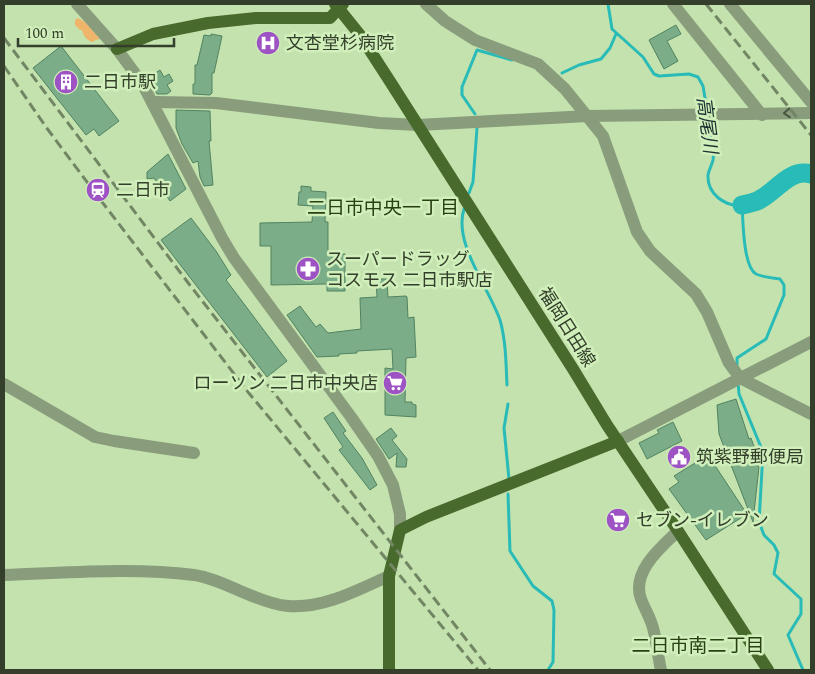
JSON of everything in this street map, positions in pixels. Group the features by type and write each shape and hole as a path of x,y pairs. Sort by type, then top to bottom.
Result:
{"main road":[{"path":"118,49 153,34 167,31 256,18 330,18 339,5"},
{"name":"福岡日田線","path":"339,5 418,125 618,441 768,670"},
{"path":"389,670 389,576 400,530 426,517 618,441"}],"street":[{"path":"77,4 118,49 142,83 234,258 351,417 388,473 397,500 400,530"},
{"path":"426,4 445,21 475,40 538,64 565,89 603,136 637,232 650,251 696,294 707,312 729,363 740,378 811,414"},
{"path":"673,4 762,115"},
{"path":"730,4 811,102"},
{"path":"153,102 216,103 379,123 418,125 588,116 811,113"},
{"path":"618,441 811,342"},
{"path":"4,384 95,437 194,453"},
{"path":"661,670 654,630 640,596 640,585 643,572 650,559 678,531"},
{"path":"4,575 134,572 196,575 219,581 238,591 265,601 288,606 328,602 389,576"}],"shaded area":[{"path":"78,18 85,22 100,39 94,42 86,38 82,30 75,25 75,20"}],"building":[{"path":"676,25 681,34 667,41 678,61 664,69 649,40"},
{"path":"211,34 222,36 214,73 212,73 212,93 210,95 193,94 195,65 197,65 204,35 211,36"},
{"name":"二日市駅","path":"61,46 119,121 99,136 94,129 86,135 33,68"},
{"path":"160,70 164,77 169,74 173,81 167,85 171,91 167,94 157,94 148,78"},
{"path":"176,110 210,111 211,141 209,141 213,185 204,186 200,177 198,161 193,163 182,144 176,128"},
{"path":"168,154 186,189 170,201 154,178 147,179 147,172"},
{"name":"スーパードラッグ コスモス 二日市駅店","path":"301,186 311,187 311,191 326,192 325,222 328,222 328,254 345,254 345,291 327,291 327,284 271,285 271,246 260,246 260,223 312,222 313,206 298,205"},
{"path":"191,218 216,251 231,275 226,280 287,361 267,377 161,240"},
{"path":"376,279 387,279 388,297 407,297 408,318 414,317 416,357 406,358 405,402 412,402 412,404 416,405 416,417 385,415 385,368 393,369 392,349 357,351 357,353 339,354 339,356 317,357 287,315 300,306 316,327 320,324 328,333 361,329 360,298 377,297"},
{"path":"736,399 749,439 751,438 757,455 753,457 759,467 753,522 719,434 717,405"},
{"path":"333,412 346,431 343,433 362,458 377,485 370,490 339,450 343,447 324,418"},
{"path":"673,422 682,441 647,459 639,443 659,433 657,430"},
{"path":"391,428 397,436 392,440 407,459 406,467 396,467 397,453 389,459 376,439"},
{"name":"筑紫野郵便局","path":"708,455 747,514 706,540 669,489 679,482 674,476"}],"waterway":[{"name":"高尾川","path":"608,4 612,29 643,57 654,74 659,76 689,74 698,77 703,86 707,110"},
{"path":"562,73 579,65 601,59 610,48 616,34"},
{"path":"475,114 462,95 462,87 477,50 512,60"},
{"path":"707,116 713,149 713,160 708,175 710,188 723,201 729,204 742,205 744,242 748,262 752,270 758,275 780,279 784,285 784,295 766,339 737,358 737,366"},
{"path":"469,193 473,182 477,128"},
{"name":"高尾川","path":"742,205 755,202 764,197 789,178 803,173 811,174"},
{"path":"464,209 462,222 463,236 474,265 495,307 502,328 507,385"},
{"path":"738,382 739,394 763,452 759,522 764,535 774,545 778,553 774,574 801,599 801,614 788,635 803,670"},
{"path":"508,404 504,428 509,479"},
{"path":"508,494 510,551 533,586 552,601 554,610 553,662 548,670"}],"railway":[{"path":"706,4 811,135"},
{"path":"4,38 189,284 490,670"},
{"path":"4,66 46,127 99,198 248,392 478,670"}],"place":[{"name":"文杏堂杉病院","path":"268,43"},
{"name":"二日市駅","path":"66,82"},
{"name":"二日市","path":"98,190"},
{"name":"スーパードラッグ コスモス 二日市駅店","path":"308,269"},
{"name":"ローソン 二日市中央店","path":"395,383"},
{"name":"筑紫野郵便局","path":"679,457"},
{"name":"セブン-イレブン","path":"618,520"}],"district":[{"name":"二日市中央一丁目","path":"383,207"},
{"name":"二日市南二丁目","path":"698,645"}]}
